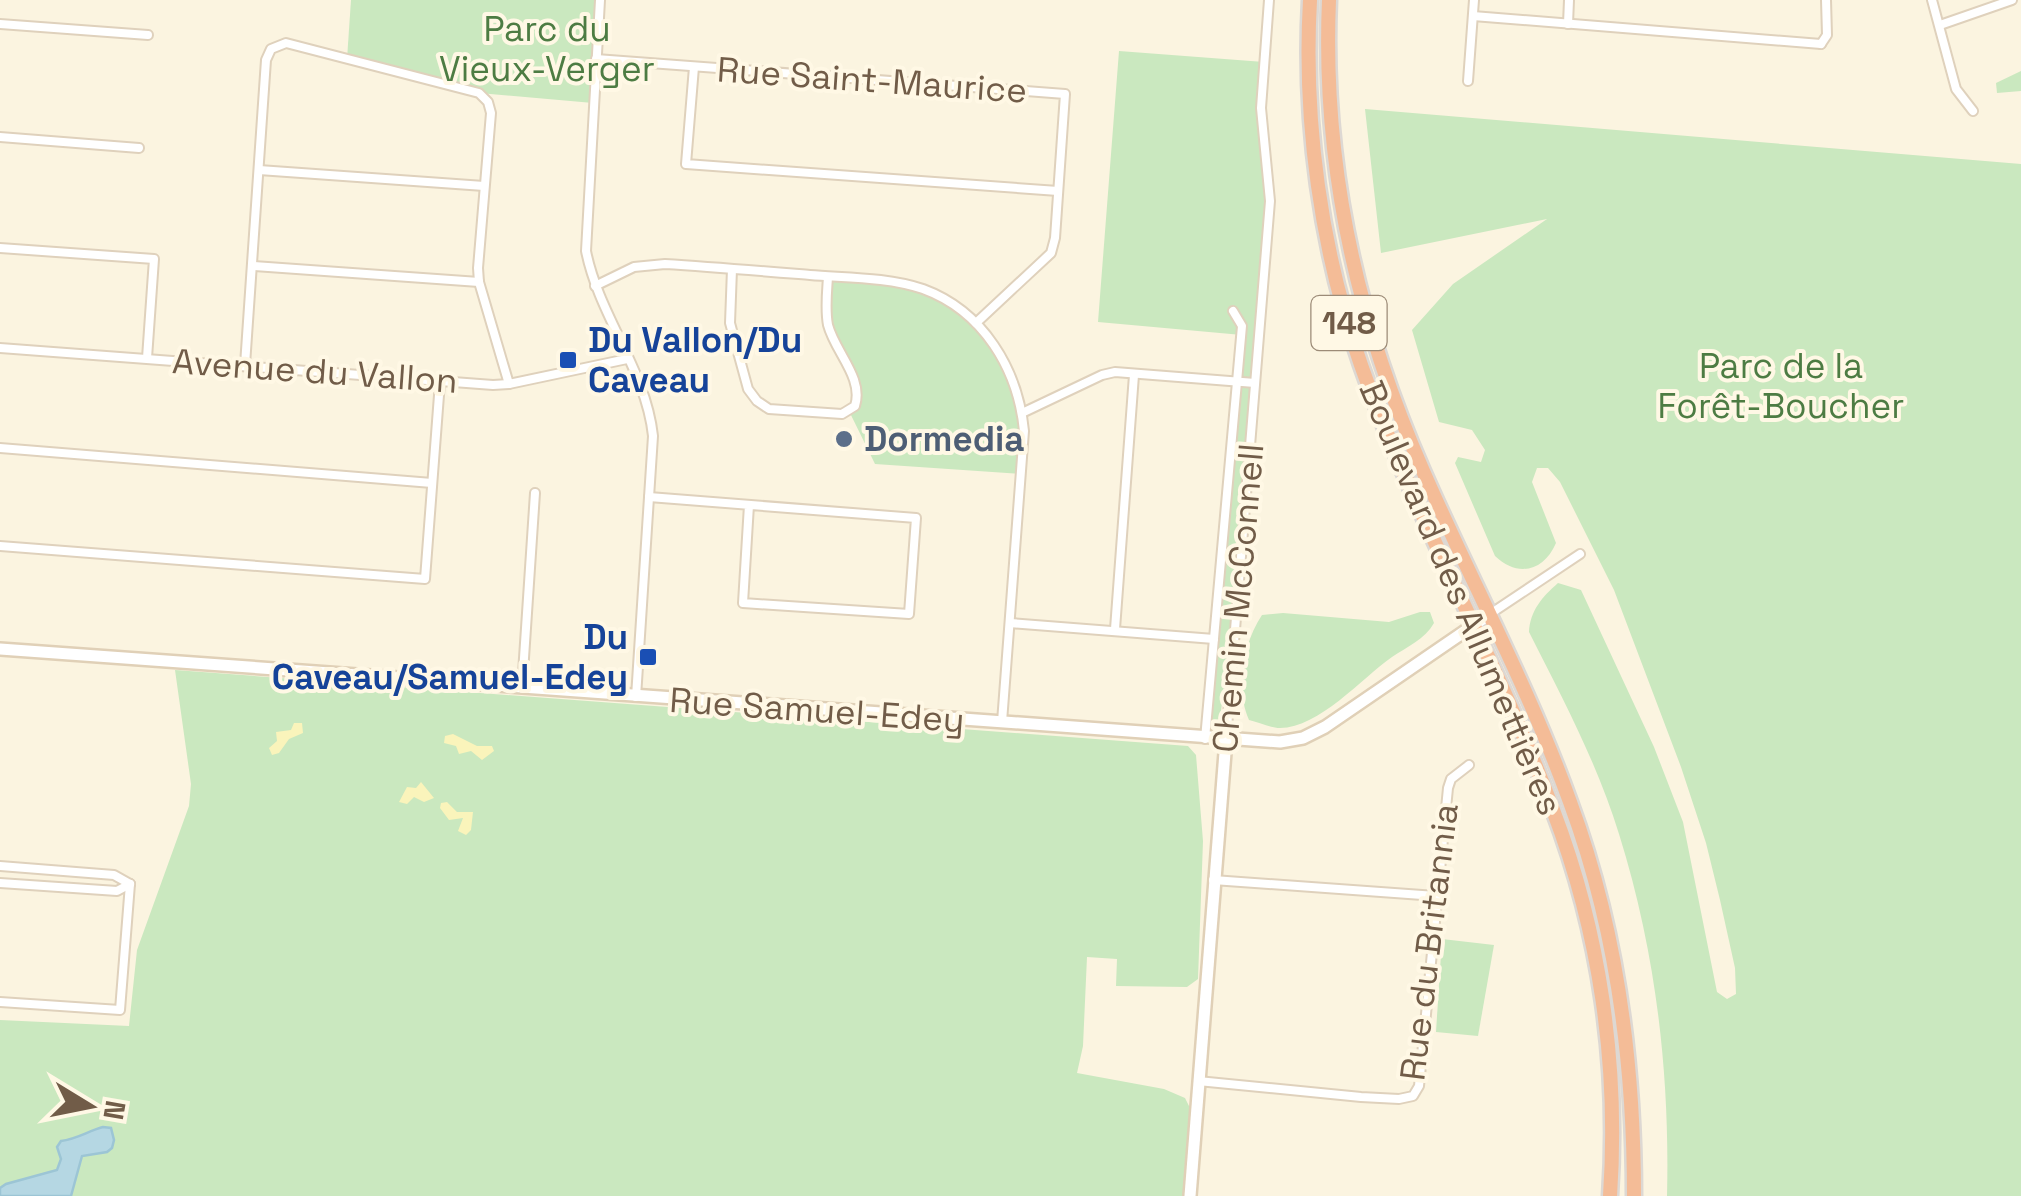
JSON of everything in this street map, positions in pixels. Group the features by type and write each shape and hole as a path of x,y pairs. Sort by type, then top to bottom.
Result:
{"highway":[{"name":"Boulevard des Allumettières","path":"1310,0 1309,78 1318,180 1349,324 1382,422 1542,779 1583,902 1596,958 1609,1049 1610,1196"},
{"name":"Boulevard des Allumettières","path":"1329,0 1331,124 1336,176 1355,274 1404,424 1571,803 1603,915 1627,1045 1634,1196"}],"street":[{"path":"600,0 585,232 594,286 644,395 651,422 636,696"},
{"name":"Chemin McConnell","path":"1190,1196 1270,201 1262,108 1269,0"},
{"path":"1468,80 1474,0"},
{"path":"1568,24 1569,0"},
{"path":"1821,44 1827,35 1826,0"},
{"path":"1932,0 1956,89 1973,111"},
{"path":"1940,25 2012,0"},
{"path":"1473,16 1821,44"},
{"path":"0,24 148,35"},
{"path":"245,365 266,60 271,49 286,43 479,93 488,102 491,112 479,282 508,384"},
{"path":"1821,44 1829,56"},
{"name":"Rue Saint-Maurice","path":"596,60 1065,94 1056,238 1050,253 976,322"},
{"path":"694,67 686,164 1058,191"},
{"path":"0,137 139,148"},
{"path":"260,170 484,186"},
{"path":"0,248 154,258 147,358"},
{"path":"594,286 649,264 881,280 922,289 976,322 1002,358 1022,413 1022,474 1002,724"},
{"path":"252,266 479,282"},
{"path":"732,269 730,323 748,389 757,401 769,408 842,414 855,406 858,397 829,328 828,277"},
{"path":"1204,739 1242,326 1233,310"},
{"name":"Avenue du Vallon","path":"0,348 508,384 628,359"},
{"path":"1022,413 1102,375 1255,384"},
{"path":"1115,629 1134,375"},
{"path":"0,546 425,579 440,382"},
{"path":"0,448 432,482"},
{"path":"522,688 536,493"},
{"path":"649,497 916,518 909,614 743,603 750,505"},
{"name":"Rue Samuel-Edey","path":"0,649 1280,742 1312,734 1580,554"},
{"path":"1010,623 1214,638"},
{"name":"Rue du Britannia","path":"1198,1081 1367,1098 1412,1096 1419,1086 1448,788 1451,779 1469,764"},
{"path":"0,866 114,874 130,884"},
{"path":"1213,880 1436,896"},
{"path":"0,882 117,891 130,884"},
{"path":"0,1002 120,1010 130,884"}],"green space":[{"name":"Parc du Vieux-Verger","path":"351,0 600,0 593,103 479,93 347,59"},
{"path":"1119,51 1264,62 1261,108 1270,175 1242,550 1216,729 1209,725 1242,335 1098,322"},
{"path":"2021,71 2021,91 1997,93 1996,83"},
{"name":"Parc de la Forêt-Boucher","path":"1365,109 2021,164 2021,1196 1667,1196 1663,1059 1651,968 1632,878 1601,782 1529,632 1538,605 1558,583 1581,590 1654,747 1683,822 1717,992 1727,999 1736,994 1735,968 1706,843 1614,590 1560,482 1548,468 1537,468 1532,482 1556,543 1545,560 1521,569 1495,556 1455,463 1458,457 1481,462 1485,450 1472,430 1439,422 1412,330 1453,284 1547,219 1381,253"},
{"path":"828,277 904,284 958,308 993,342 1022,414 1022,474 875,464 849,411 858,397 829,328"},
{"path":"1430,612 1434,623 1426,634 1325,711 1295,726 1280,728 1249,720 1242,694 1243,666 1262,615 1283,613 1389,622"},
{"path":"175,670 1188,746 1196,755 1203,841 1198,979 1187,987 1116,986 1117,959 1087,957 1083,1046 1077,1073 1164,1089 1185,1098 1190,1108 1183,1196 0,1196 0,1020 129,1026 137,950 189,806 191,784"},
{"path":"1442,939 1494,945 1478,1036 1436,1032"}],"sand":[{"path":"294,723 302,723 303,733 289,739 279,753 272,755 269,748 277,741 276,732 291,730"},
{"path":"453,734 477,746 492,746 494,751 482,760 471,751 459,754 456,746 444,743 445,736"},
{"path":"421,782 434,798 424,802 414,797 407,804 399,802 407,787 416,788"},
{"path":"447,802 457,812 473,812 471,830 466,835 458,831 463,818 449,820 440,808 441,803"}],"water":[{"path":"111,1128 112,1148 82,1156 71,1196 0,1196 0,1188 6,1184 57,1170 61,1159 57,1147 61,1141"}],"place":[{"name":"Du Vallon/Du Caveau","path":"568,360"},
{"name":"Dormedia","path":"844,439"},
{"name":"Du Caveau/Samuel-Edey","path":"648,657"}]}
